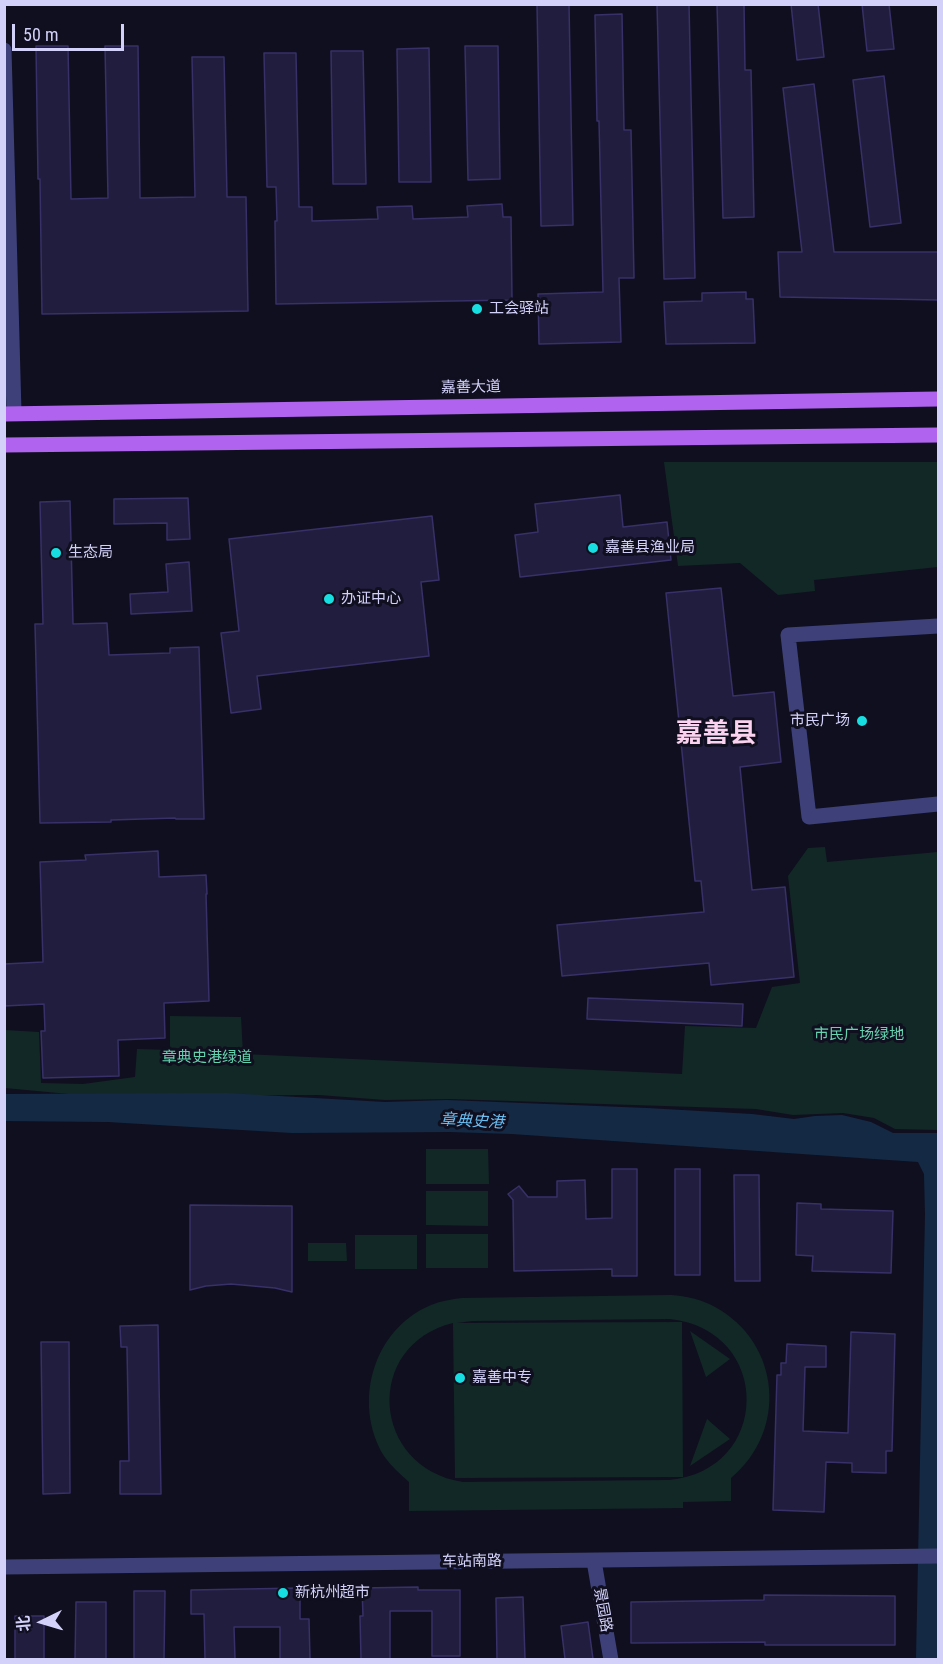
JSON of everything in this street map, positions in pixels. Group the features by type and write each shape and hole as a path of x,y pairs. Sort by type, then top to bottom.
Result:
{"main road":[{"name":"嘉善大道","path":"9,413 939,399"},
{"path":"4,444 939,435"}],"street":[{"path":"4,50 9,413"},
{"path":"939,626 788,635 809,817 939,804"},
{"name":"车站南路","path":"4,1567 939,1556"},
{"name":"景园路","path":"594,1561 611,1659"}],"green space":[{"path":"664,462 938,462 938,567 814,580 815,591 778,595 740,563 678,566"},
{"name":"市民广场绿地","path":"825,847 827,862 938,852 938,1130 895,1129 874,1118 843,1113 793,1115 756,1109 450,1099 385,1100 319,1095 90,1096 5,1088 5,1030 39,1032 41,1083 83,1084 135,1077 137,1049 170,1050 170,1016 241,1017 243,1054 682,1074 685,1026 756,1028 772,987 800,983 788,876 808,848"},
{"path":"426,1149 488,1149 489,1184 426,1184"},
{"path":"426,1191 488,1191 488,1226 426,1225"},
{"path":"426,1234 488,1234 488,1268 426,1268"},
{"path":"355,1235 417,1235 417,1269 355,1269"},
{"path":"308,1243 346,1243 347,1261 308,1261"},
{"path":"677,1295 710,1304 737,1323 753,1342 764,1365 769,1388 768,1413 762,1437 749,1459 731,1478 731,1501 683,1502 683,1508 409,1511 409,1482 384,1456 374,1435 370,1413 370,1391 374,1370 382,1349 395,1331 411,1316 431,1305 462,1298","holes":["670,1319 680,1322 457,1323","682,1322 704,1329 728,1348 742,1372 747,1400 742,1428 727,1453 703,1471 683,1476","453,1323 455,1478 680,1477 669,1480 463,1482 432,1472 410,1454 396,1431 390,1406 392,1379 404,1355 424,1336"]},
{"path":"690,1331 730,1359 706,1377"},
{"path":"707,1419 730,1439 690,1466"}],"water":[{"name":"章典史港","path":"226,1093 385,1102 447,1100 647,1108 752,1114 794,1119 842,1115 871,1122 893,1133 938,1133 938,1659 916,1659 925,1214 924,1174 918,1162 512,1134 292,1133 108,1122 5,1121 5,1094"}],"building":[{"path":"537,4 569,4 573,225 541,226"},
{"path":"657,4 689,4 695,278 664,279"},
{"path":"717,4 744,4 745,70 751,70 754,217 723,218"},
{"path":"791,4 818,4 824,57 797,60"},
{"path":"862,4 889,4 894,49 867,51"},
{"path":"622,14 624,130 631,130 634,278 619,278 621,342 539,344 538,294 603,292 595,15"},
{"path":"36,46 68,46 71,199 108,198 105,46 138,46 140,198 195,197 192,57 224,57 227,197 246,197 248,311 42,314"},
{"path":"465,46 498,46 500,179 468,180"},
{"path":"429,48 431,182 399,182 397,49"},
{"path":"331,51 363,51 366,184 333,184"},
{"path":"264,53 296,53 299,207 312,207 312,221 378,219 377,207 412,206 413,219 468,217 467,206 502,204 503,217 511,217 512,300 276,304 276,187 267,187"},
{"path":"884,76 901,223 870,227 853,80"},
{"path":"814,84 834,252 939,252 939,300 780,297 778,252 802,252 783,88"},
{"path":"746,292 746,299 753,299 755,343 666,344 664,302 702,301 702,293"},
{"name":"嘉善县渔业局","path":"620,495 623,527 667,522 671,560 520,577 515,535 538,532 535,504"},
{"path":"188,498 190,539 167,540 167,523 114,524 114,499"},
{"path":"70,501 73,624 107,623 109,655 170,653 170,648 199,647 204,819 40,823 35,624 43,624 40,502"},
{"name":"办证中心","path":"432,516 439,580 421,582 429,656 257,676 261,709 231,713 221,633 239,631 229,539"},
{"path":"189,562 192,611 131,614 130,594 168,592 166,564"},
{"path":"721,588 733,696 774,692 781,762 740,767 752,890 785,887 794,977 711,985 709,963 562,976 557,925 704,912 701,881 695,881 666,593"},
{"path":"158,851 159,877 206,875 209,1001 164,1003 165,1038 118,1040 119,1076 43,1078 41,1031 45,1031 44,1004 4,1006 4,964 43,962 40,862 86,860 85,855"},
{"path":"588,998 743,1004 742,1026 587,1019"},
{"path":"612,1169 637,1169 637,1276 612,1276 612,1269 514,1271 513,1200 508,1194 519,1186 528,1197 557,1197 557,1181 585,1180 586,1219 612,1218"},
{"path":"675,1169 700,1169 700,1275 675,1275"},
{"path":"734,1175 759,1175 760,1281 735,1281"},
{"path":"797,1203 821,1204 821,1209 893,1211 891,1273 812,1271 813,1256 796,1255"},
{"path":"190,1205 292,1206 292,1292 231,1284 190,1290"},
{"path":"158,1325 161,1494 120,1494 120,1461 129,1461 127,1347 121,1347 120,1326"},
{"path":"851,1332 895,1334 892,1451 886,1451 886,1473 852,1472 852,1463 826,1462 824,1512 773,1510 777,1375 781,1375 781,1363 786,1363 787,1344 826,1346 826,1367 805,1367 803,1431 848,1433"},
{"path":"41,1342 69,1342 70,1493 43,1494"},
{"path":"418,1587 418,1590 460,1590 460,1656 432,1656 432,1611 390,1611 390,1659 361,1659 362,1588"},
{"path":"300,1588 300,1619 309,1619 310,1659 280,1659 280,1627 234,1627 235,1659 205,1659 204,1614 191,1614 191,1590"},
{"path":"134,1591 165,1591 164,1659 134,1659"},
{"path":"764,1595 895,1596 895,1645 765,1645 765,1642 631,1643 631,1602 764,1600"},
{"path":"523,1597 525,1659 497,1659 496,1598"},
{"path":"76,1602 106,1602 106,1659 75,1659"},
{"path":"15,1616 44,1616 44,1659 15,1659"},
{"path":"588,1622 593,1659 565,1659 561,1626"}],"place":[{"name":"工会驿站","path":"477,309"},
{"name":"嘉善县渔业局","path":"593,548"},
{"name":"生态局","path":"56,553"},
{"name":"办证中心","path":"329,599"},
{"name":"市民广场","path":"862,721"},
{"name":"嘉善中专","path":"460,1378"},
{"name":"新杭州超市","path":"283,1593"}],"district":[{"name":"嘉善县","path":"716,735"}],"park label":[{"name":"章典史港绿道","path":"207,1058"}]}
